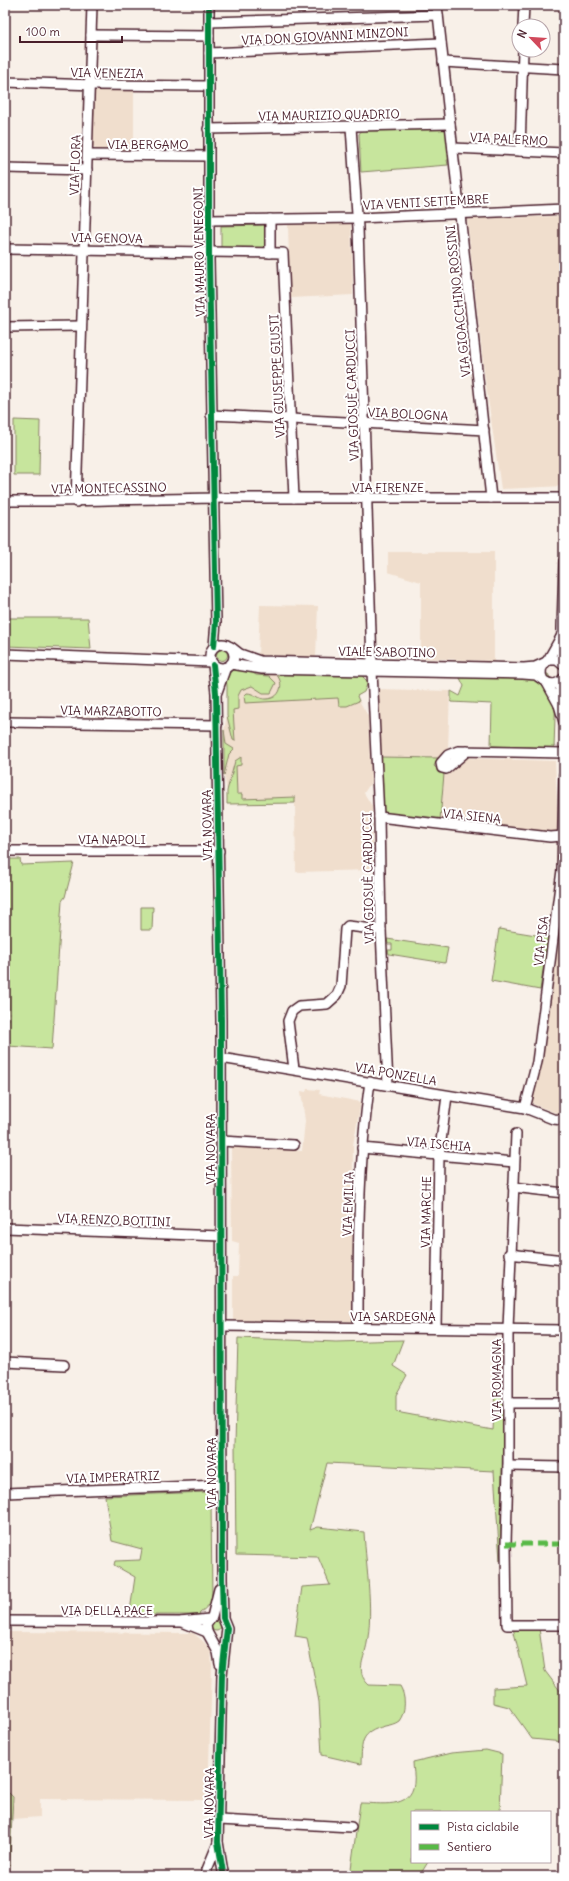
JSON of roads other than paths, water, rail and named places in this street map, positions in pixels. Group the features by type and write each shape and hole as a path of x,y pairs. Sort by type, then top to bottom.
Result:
{"street":[{"name":"VIA FLORA","path":"76,502 92,5"},
{"name":"VIA MAURO VENEGONI","path":"209,5 208,156 213,498"},
{"name":"VIA GIOACCHINO ROSSINI","path":"437,5 461,212 491,498"},
{"path":"524,5 524,18"},
{"path":"209,22 438,15"},
{"path":"91,35 209,36"},
{"name":"VIA DON GIOVANNI MINZONI","path":"209,53 441,43"},
{"path":"520,151 523,58"},
{"path":"443,62 564,69"},
{"name":"VIA VENEZIA","path":"5,82 89,85 208,86"},
{"name":"VIA MAURIZIO QUADRIO","path":"208,129 450,124"},
{"name":"VIA GIOSUÈ CARDUCCI","path":"351,127 358,218 368,500 372,667 379,817 381,930 388,1084"},
{"name":"VIA PALERMO","path":"453,148 564,153"},
{"name":"VIA BERGAMO","path":"88,156 208,156"},
{"path":"5,168 87,170"},
{"name":"VIA VENTI SETTEMBRE","path":"209,220 358,218 461,212 564,209"},
{"path":"270,219 270,253"},
{"name":"VIA GENOVA","path":"5,249 283,253"},
{"name":"VIA GIUSEPPE GIUSTI","path":"283,253 292,418 294,498"},
{"path":"5,327 81,326"},
{"name":"VIA BOLOGNA","path":"212,415 292,418 365,424 484,430"},
{"path":"212,663 212,649 216,622 213,498"},
{"name":"VIA MONTECASSINO","path":"5,501 76,502 213,498"},
{"name":"VIA FIRENZE","path":"213,498 368,500 564,498"},
{"path":"546,662 552,659 563,664 564,561"},
{"path":"5,654 186,660 212,663 219,668 228,666 234,654 216,622"},
{"path":"563,634 541,669 545,681 560,705 564,722"},
{"path":"186,660 212,649 220,643 229,646"},
{"name":"VIALE SABOTINO","path":"229,646 240,654 260,661 523,674 536,675 545,681"},
{"name":"VIALE SABOTINO","path":"228,666 262,669 372,667 524,668 536,667 546,662"},
{"name":"VIA NOVARA","path":"212,663 216,693 217,725 221,1058 222,1579 223,1618 227,1625 222,1675 218,1842 226,1874"},
{"name":"VIA NOVARA","path":"216,693 228,666"},
{"path":"545,681 555,684 563,679"},
{"path":"560,705 563,679"},
{"name":"VIA MARZABOTTO","path":"5,722 217,725"},
{"path":"467,752 564,753"},
{"name":"VIA PISA","path":"525,1108 537,1062 563,870 564,775"},
{"name":"VIA SIENA","path":"379,817 550,836 563,836"},
{"name":"VIA NAPOLI","path":"5,851 218,851"},
{"path":"294,1069 288,1021 292,1011 299,1006 327,1004 337,995 341,986 345,929 348,926 381,930"},
{"name":"VIA PONZELLA","path":"221,1058 388,1084 447,1096 525,1108 552,1119 564,1120"},
{"name":"VIA EMILIA","path":"358,1328 359,1203 362,1148 370,1082"},
{"name":"VIA MARCHE","path":"436,1328 439,1156 447,1096"},
{"name":"VIA ROMAGNA","path":"516,1134 509,1254 506,1544 507,1625 564,1625"},
{"path":"221,1141 294,1145"},
{"name":"VIA ISCHIA","path":"362,1148 514,1162"},
{"path":"513,1187 564,1193"},
{"name":"VIA RENZO BOTTINI","path":"5,1228 221,1236"},
{"path":"509,1254 564,1260"},
{"name":"VIA SARDEGNA","path":"222,1326 436,1328 508,1333 564,1330"},
{"path":"5,1362 64,1365"},
{"path":"508,1403 564,1403"},
{"path":"508,1466 564,1467"},
{"name":"VIA IMPERATRIZ","path":"5,1493 222,1486"},
{"name":"VIA NOVARA","path":"222,1579 210,1618 206,1625 208,1634 218,1652 222,1675"},
{"path":"210,1618 218,1616 223,1618"},
{"name":"VIA DELLA PACE","path":"5,1621 180,1622 210,1618"},
{"path":"180,1622 208,1634 220,1637 226,1632"},
{"path":"219,1820 351,1827"},
{"name":"VIA NOVARA","path":"203,1874 218,1842"},
{"name":"VIA NOVARA","path":"203,1874 218,1870 226,1874"}]}
